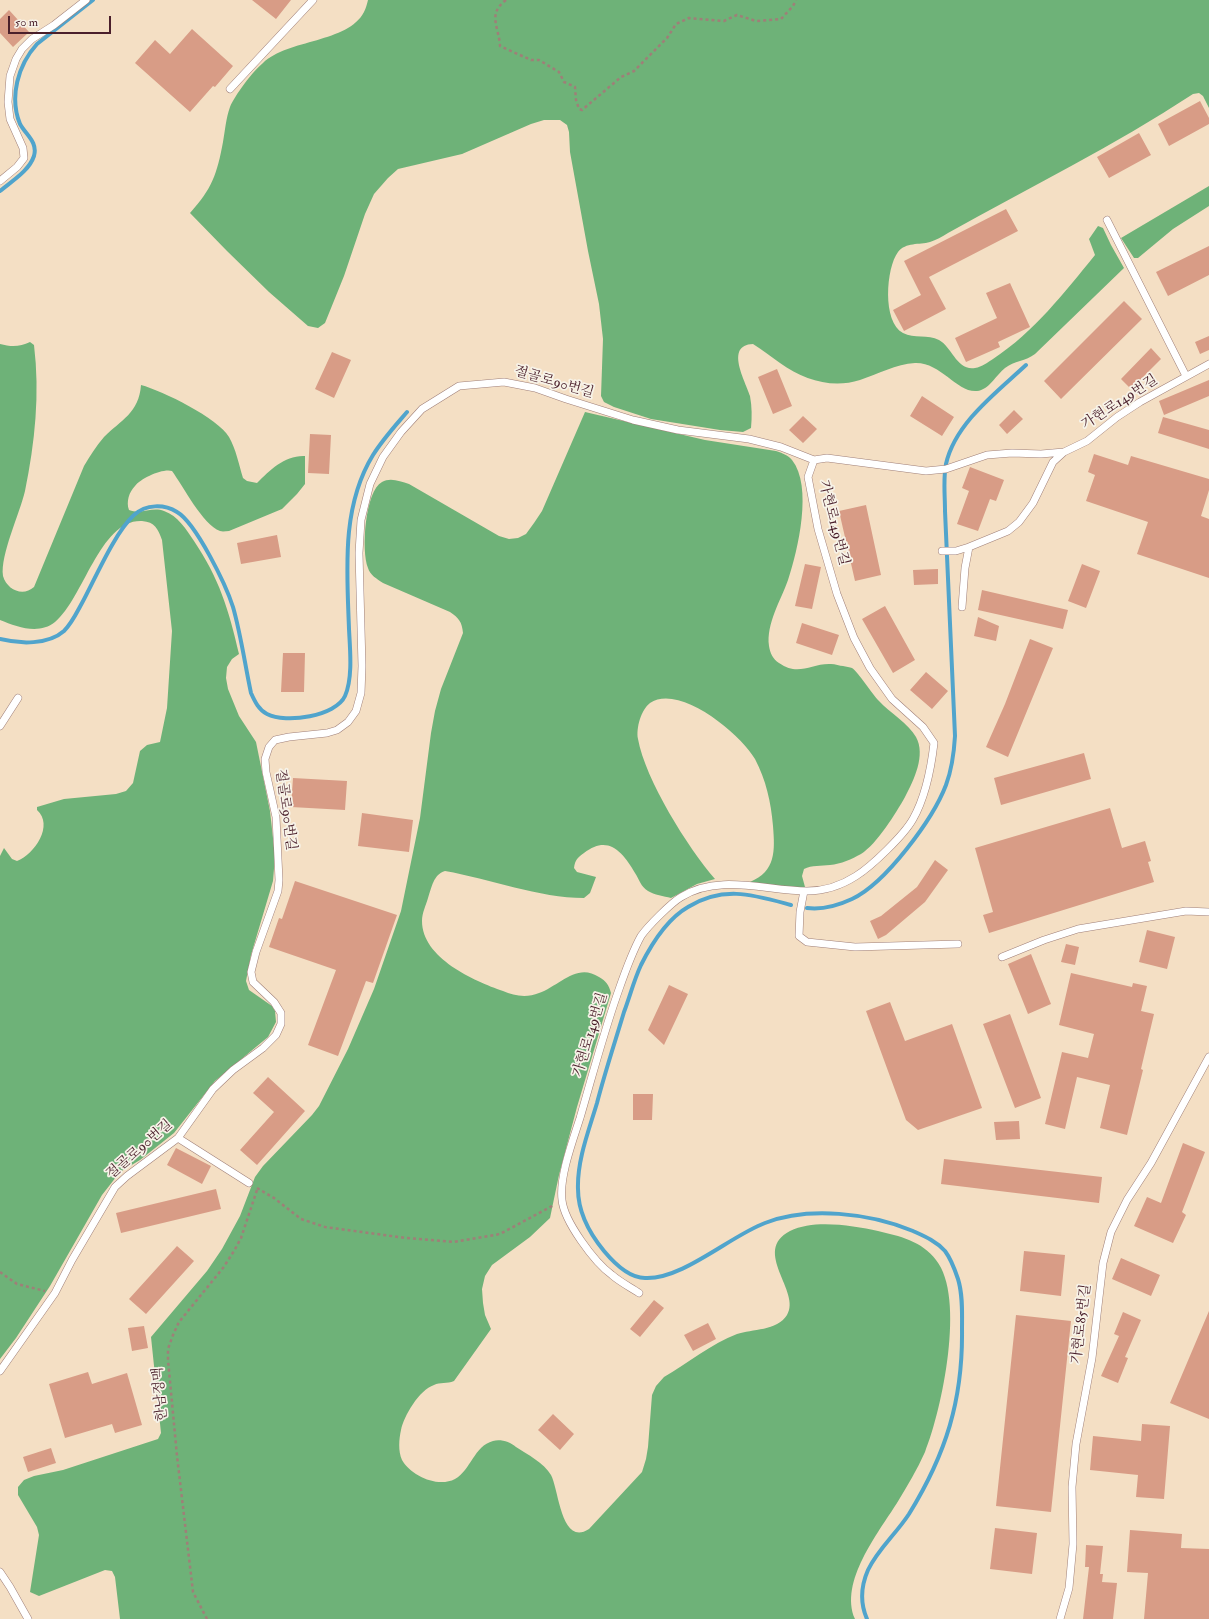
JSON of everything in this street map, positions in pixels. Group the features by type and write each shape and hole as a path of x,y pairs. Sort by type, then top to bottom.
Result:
{"lane":[{"path":"0,181 17,167 24,158 23,148 10,118 8,102 10,76 16,59 22,49 32,39 54,25 86,0"},
{"path":"230,89 313,0"},
{"path":"1107,220 1186,376"},
{"name":"가현로149번길","path":"639,1293 611,1275 588,1250 570,1222 562,1202 562,1187 570,1151 610,1018 628,964 642,934 664,911 682,896 707,887 732,884 804,891 832,887 856,876 890,847 912,820 923,795 931,769 934,743 923,728 892,699 870,668 854,638 838,594 818,529 808,477 814,460 827,458 926,471 946,469 987,455 1064,452 1087,441 1123,413 1209,364"},
{"name":"절골로90번길","path":"0,1371 55,1293 72,1260 115,1187 127,1176 178,1138 213,1089 233,1070 263,1048 276,1035 281,1024 281,1013 274,1002 253,982 252,972 256,952 278,891 279,880 276,817 266,772 265,759 269,747 275,740 327,733 337,730 348,722 356,710 361,693 362,666 359,553 360,520 370,484 383,457 401,432 422,408 459,386 504,382 535,388 633,420 678,430 749,439 781,447 814,460"},
{"path":"942,551 956,551 1008,531 1019,522 1033,503 1053,462 1064,452"},
{"path":"962,607 964,568 969,547"},
{"path":"0,726 18,698"},
{"path":"804,891 798,928 799,936 807,942 855,947 958,944"},
{"path":"1002,956 1078,929 1186,911 1209,912"},
{"name":"가현로85번길","path":"1060,1619 1070,1588 1073,1544 1072,1487 1076,1444 1092,1358 1103,1263 1111,1232 1127,1200 1151,1163 1209,1057"},
{"path":"178,1138 249,1183"},
{"path":"0,1572 28,1619"}],"path":[{"path":"506,0 498,6 494,25 499,34 500,46 531,60 539,60 559,72 564,82 575,86 576,100 580,109 582,110 621,77 634,71 639,64 667,38 676,24 689,18 724,22 737,15 756,21 781,19 793,6 796,0"},
{"path":"249,1183 274,1198 301,1219 326,1227 406,1238 454,1242 500,1234 562,1202"},
{"name":"한남정맥","path":"207,1619 193,1592 177,1456 168,1349 180,1322 223,1268 234,1251 241,1238 258,1188"},
{"path":"0,1272 17,1284 55,1293"}],"green space":[{"path":"368,0 1209,0 1209,108 1203,96 1199,93 1193,94 1102,149 941,237 930,242 909,245 898,252 891,270 888,294 889,307 896,327 907,335 930,337 939,340 944,343 955,358 964,366 975,368 985,364 1008,348 1022,337 1048,311 1095,255 1089,239 1098,226 1103,228 1124,268 1035,354 1005,368 985,388 977,391 970,390 955,383 933,367 915,363 894,367 850,383 839,384 818,381 789,369 753,344 744,346 738,357 739,365 750,396 752,412 751,428 743,432 720,430 651,419 614,407 604,402 601,396 603,339 599,304 570,152 569,132 567,125 560,120 544,120 531,124 462,154 398,169 374,194 365,214 344,276 325,323 318,328 308,326 269,292 190,213 204,196 216,172 230,107 249,77 263,63 274,55 287,49 345,30 356,22 364,12"},
{"path":"1209,186 1209,206 1173,229 1138,258 1134,258 1121,238"},
{"path":"30,342 34,345 36,363 36,418 25,491 4,557 3,576 8,585 12,588 20,592 30,590 34,587 84,466 104,437 133,409 140,395 141,385 151,388 189,406 214,422 223,430 229,437 243,478 247,481 257,483 278,464 291,458 305,456 305,484 282,509 229,531 220,531 207,521 172,471 168,470 158,472 147,477 133,488 130,494 128,500 129,510 138,512 155,509 164,511 178,520 185,528 203,555 217,581 231,623 239,654 232,659 227,667 226,678 228,689 239,716 256,742 270,811 275,856 273,881 251,955 246,981 249,990 272,1006 275,1011 276,1022 268,1037 215,1081 174,1133 140,1160 120,1172 102,1195 50,1286 16,1338 0,1359 0,856 4,848 12,859 17,861 36,846 43,831 44,823 42,816 37,810 37,807 64,799 116,794 126,791 133,783 140,751 147,745 160,742 167,708 172,631 162,540 153,525 142,521 127,524 115,533 104,546 65,611 55,622 49,626 35,629 21,627 0,620 0,344 15,346"},
{"path":"585,412 705,440 776,451 785,454 792,460 798,471 802,486 802,518 792,567 770,629 769,646 771,653 775,660 779,663 793,669 824,664 852,668 879,701 913,732 919,744 920,752 918,767 901,804 886,828 861,854 842,862 830,865 813,866 804,869 802,876 805,887 784,889 770,888 750,882 765,872 769,866 772,859 774,844 771,808 762,775 755,759 737,737 708,714 692,705 677,700 662,699 650,703 644,710 640,720 638,739 642,755 658,793 669,812 693,850 715,879 697,884 671,898 656,894 648,891 640,883 630,865 620,852 608,845 600,845 582,854 575,863 574,868 577,872 596,877 590,893 584,898 532,892 445,871 435,878 423,915 422,921 424,934 440,957 452,966 491,987 516,995 534,995 568,977 583,972 591,973 604,980 611,993 577,1107 559,1175 550,1218 530,1237 492,1265 485,1276 482,1289 485,1315 491,1329 454,1381 436,1384 428,1388 413,1404 405,1418 401,1430 399,1449 402,1460 412,1471 426,1479 441,1482 455,1479 460,1475 481,1448 487,1444 496,1440 508,1442 535,1459 551,1475 562,1514 572,1530 580,1532 589,1529 642,1472 648,1447 652,1395 656,1386 664,1377 709,1348 728,1338 743,1332 771,1327 783,1320 787,1315 790,1306 788,1295 776,1260 775,1249 779,1239 790,1231 800,1227 822,1224 857,1227 902,1237 924,1248 936,1260 945,1277 949,1300 950,1326 948,1354 944,1383 938,1409 932,1433 925,1452 897,1503 871,1543 856,1574 852,1589 851,1605 855,1619 120,1619 115,1577 112,1571 105,1570 39,1596 30,1592 39,1535 37,1527 18,1495 18,1487 24,1480 34,1476 63,1470 158,1439 161,1433 151,1337 207,1271 222,1249 240,1216 255,1177 263,1166 319,1106 348,1049 374,989 401,911 420,818 435,711 441,689 463,633 460,621 450,612 383,583 370,573 366,560 365,536 368,509 376,488 382,482 388,480 409,484 499,536 509,539 518,538 526,534 542,511"}],"building":[{"path":"252,0 291,0 276,19"},
{"path":"9,10 29,32 13,47 0,33 0,19"},
{"path":"192,29 233,66 190,112 135,63 155,40 170,54"},
{"path":"1200,101 1209,118 1209,124 1169,146 1158,124"},
{"path":"1139,133 1151,155 1109,178 1097,157"},
{"path":"1006,209 1018,231 929,277 946,309 904,331 893,310 921,295 904,261"},
{"path":"1209,246 1209,275 1168,296 1156,272"},
{"path":"1010,283 1030,327 998,342 1000,347 966,362 955,338 997,318 986,293"},
{"path":"1124,301 1142,319 1061,399 1044,381"},
{"path":"1209,336 1209,350 1200,354 1195,342"},
{"path":"1151,348 1161,359 1131,389 1121,379"},
{"path":"332,352 351,360 334,398 315,389"},
{"path":"777,369 792,406 773,414 758,377"},
{"path":"1209,380 1209,396 1164,415 1159,401"},
{"path":"922,396 954,417 942,436 910,416"},
{"path":"1014,410 1023,419 1007,434 999,425"},
{"path":"803,416 817,429 803,443 789,430"},
{"path":"1163,417 1209,430 1209,449 1158,433"},
{"path":"310,434 331,435 329,474 308,473"},
{"path":"1094,454 1128,465 1131,456 1209,479 1209,490 1201,516 1209,519 1209,578 1137,554 1148,522 1086,501 1095,475 1088,472"},
{"path":"970,467 1004,480 996,501 990,499 978,531 957,524 969,491 962,488"},
{"path":"866,505 881,575 855,581 839,511"},
{"path":"277,535 281,557 241,564 237,543"},
{"path":"805,564 821,567 812,609 795,606"},
{"path":"1082,564 1100,571 1086,608 1068,601"},
{"path":"938,569 938,584 914,585 913,570"},
{"path":"982,590 1068,610 1063,629 978,610"},
{"path":"885,606 915,660 893,673 862,619"},
{"path":"978,617 999,626 996,641 974,636"},
{"path":"802,623 839,635 832,655 796,643"},
{"path":"1030,639 1053,648 1008,757 986,747 1005,704"},
{"path":"283,653 305,653 304,692 281,692"},
{"path":"926,672 948,691 932,709 910,690"},
{"path":"1084,753 1091,779 1001,805 994,778"},
{"path":"293,778 347,781 345,810 291,807"},
{"path":"1110,808 1122,848 1145,841 1151,861 1148,862 1154,882 989,933 983,915 993,912 975,848"},
{"path":"362,813 413,820 409,852 358,846"},
{"path":"935,860 948,870 925,902 886,935 878,939 870,921 881,916 917,887"},
{"path":"295,881 397,915 373,983 366,981 338,1056 308,1045 336,970 269,947 279,918 282,919"},
{"path":"1147,930 1175,937 1167,969 1139,962"},
{"path":"1066,944 1079,947 1075,965 1061,962"},
{"path":"1031,954 1051,1004 1028,1014 1008,964"},
{"path":"1071,973 1132,987 1133,983 1147,986 1141,1011 1154,1014 1141,1069 1143,1070 1127,1135 1100,1128 1110,1085 1077,1077 1065,1129 1045,1124 1062,1052 1088,1058 1094,1034 1059,1025"},
{"path":"669,985 688,994 664,1045 648,1030"},
{"path":"890,1002 905,1041 952,1024 982,1108 918,1130 906,1120 866,1011"},
{"path":"1010,1014 1041,1098 1015,1108 983,1024"},
{"path":"268,1077 305,1111 257,1165 240,1150 274,1112 253,1093"},
{"path":"633,1094 653,1094 652,1120 633,1120"},
{"path":"1019,1121 1020,1139 996,1140 994,1122"},
{"path":"1183,1143 1205,1152 1182,1212 1186,1215 1173,1243 1134,1226 1147,1197 1161,1203"},
{"path":"176,1148 211,1166 202,1184 167,1165"},
{"path":"944,1159 1102,1177 1099,1203 941,1184"},
{"path":"216,1189 221,1209 121,1233 116,1213"},
{"path":"177,1246 194,1261 146,1314 129,1299"},
{"path":"1024,1251 1065,1255 1061,1296 1020,1291"},
{"path":"1121,1258 1160,1275 1151,1296 1112,1279"},
{"path":"654,1300 664,1308 640,1337 630,1329"},
{"path":"1209,1311 1209,1419 1170,1403"},
{"path":"1123,1312 1141,1320 1125,1357 1128,1358 1118,1383 1101,1376 1119,1336 1114,1334"},
{"path":"1016,1315 1071,1321 1051,1512 996,1506"},
{"path":"708,1323 716,1339 693,1351 684,1335"},
{"path":"144,1326 148,1348 132,1351 128,1328"},
{"path":"88,1372 92,1384 127,1373 142,1425 115,1433 112,1424 65,1438 49,1384"},
{"path":"553,1414 574,1434 560,1450 538,1430"},
{"path":"1142,1424 1170,1426 1164,1499 1136,1497 1138,1475 1090,1470 1093,1436 1141,1441"},
{"path":"51,1448 56,1463 28,1472 23,1457"},
{"path":"995,1528 1037,1533 1032,1574 990,1569"},
{"path":"1130,1530 1182,1534 1181,1548 1209,1549 1209,1619 1144,1619 1148,1573 1127,1572"},
{"path":"1086,1545 1103,1546 1100,1574 1103,1574 1102,1582 1117,1583 1113,1619 1083,1619 1089,1567 1085,1567"}],"waterway":[{"path":"0,191 24,171 32,161 35,151 33,143 22,128 17,114 15,103 17,82 20,71 30,52 37,44 93,0"},
{"path":"807,908 824,908 852,899 865,891 879,879 907,849 920,832 940,799 946,785 950,773 955,736 944,481 946,464 958,435 978,409 1026,365"},
{"path":"0,639 16,642 34,642 50,639 64,631 74,617 113,544 134,515 139,511 155,506 172,509 185,518 193,528 210,555 224,584 236,618 251,693 259,708 267,714 275,717 286,718 310,716 332,709 340,703 345,696 348,689 350,672 347,562 348,540 355,496 373,455 407,412"},
{"path":"791,905 752,895 727,894 714,896 701,900 680,912 661,932 641,965 624,1012 581,1156 578,1189 580,1206 586,1222 599,1244 612,1260 622,1269 639,1277 659,1277 674,1272 690,1265 751,1229 765,1223 782,1218 819,1213 859,1216 896,1225 926,1237 938,1244 945,1251 953,1265 958,1279 962,1304 962,1355 955,1403 950,1426 942,1448 922,1492 909,1514 882,1548 868,1570 862,1594 863,1607 867,1619"}]}
